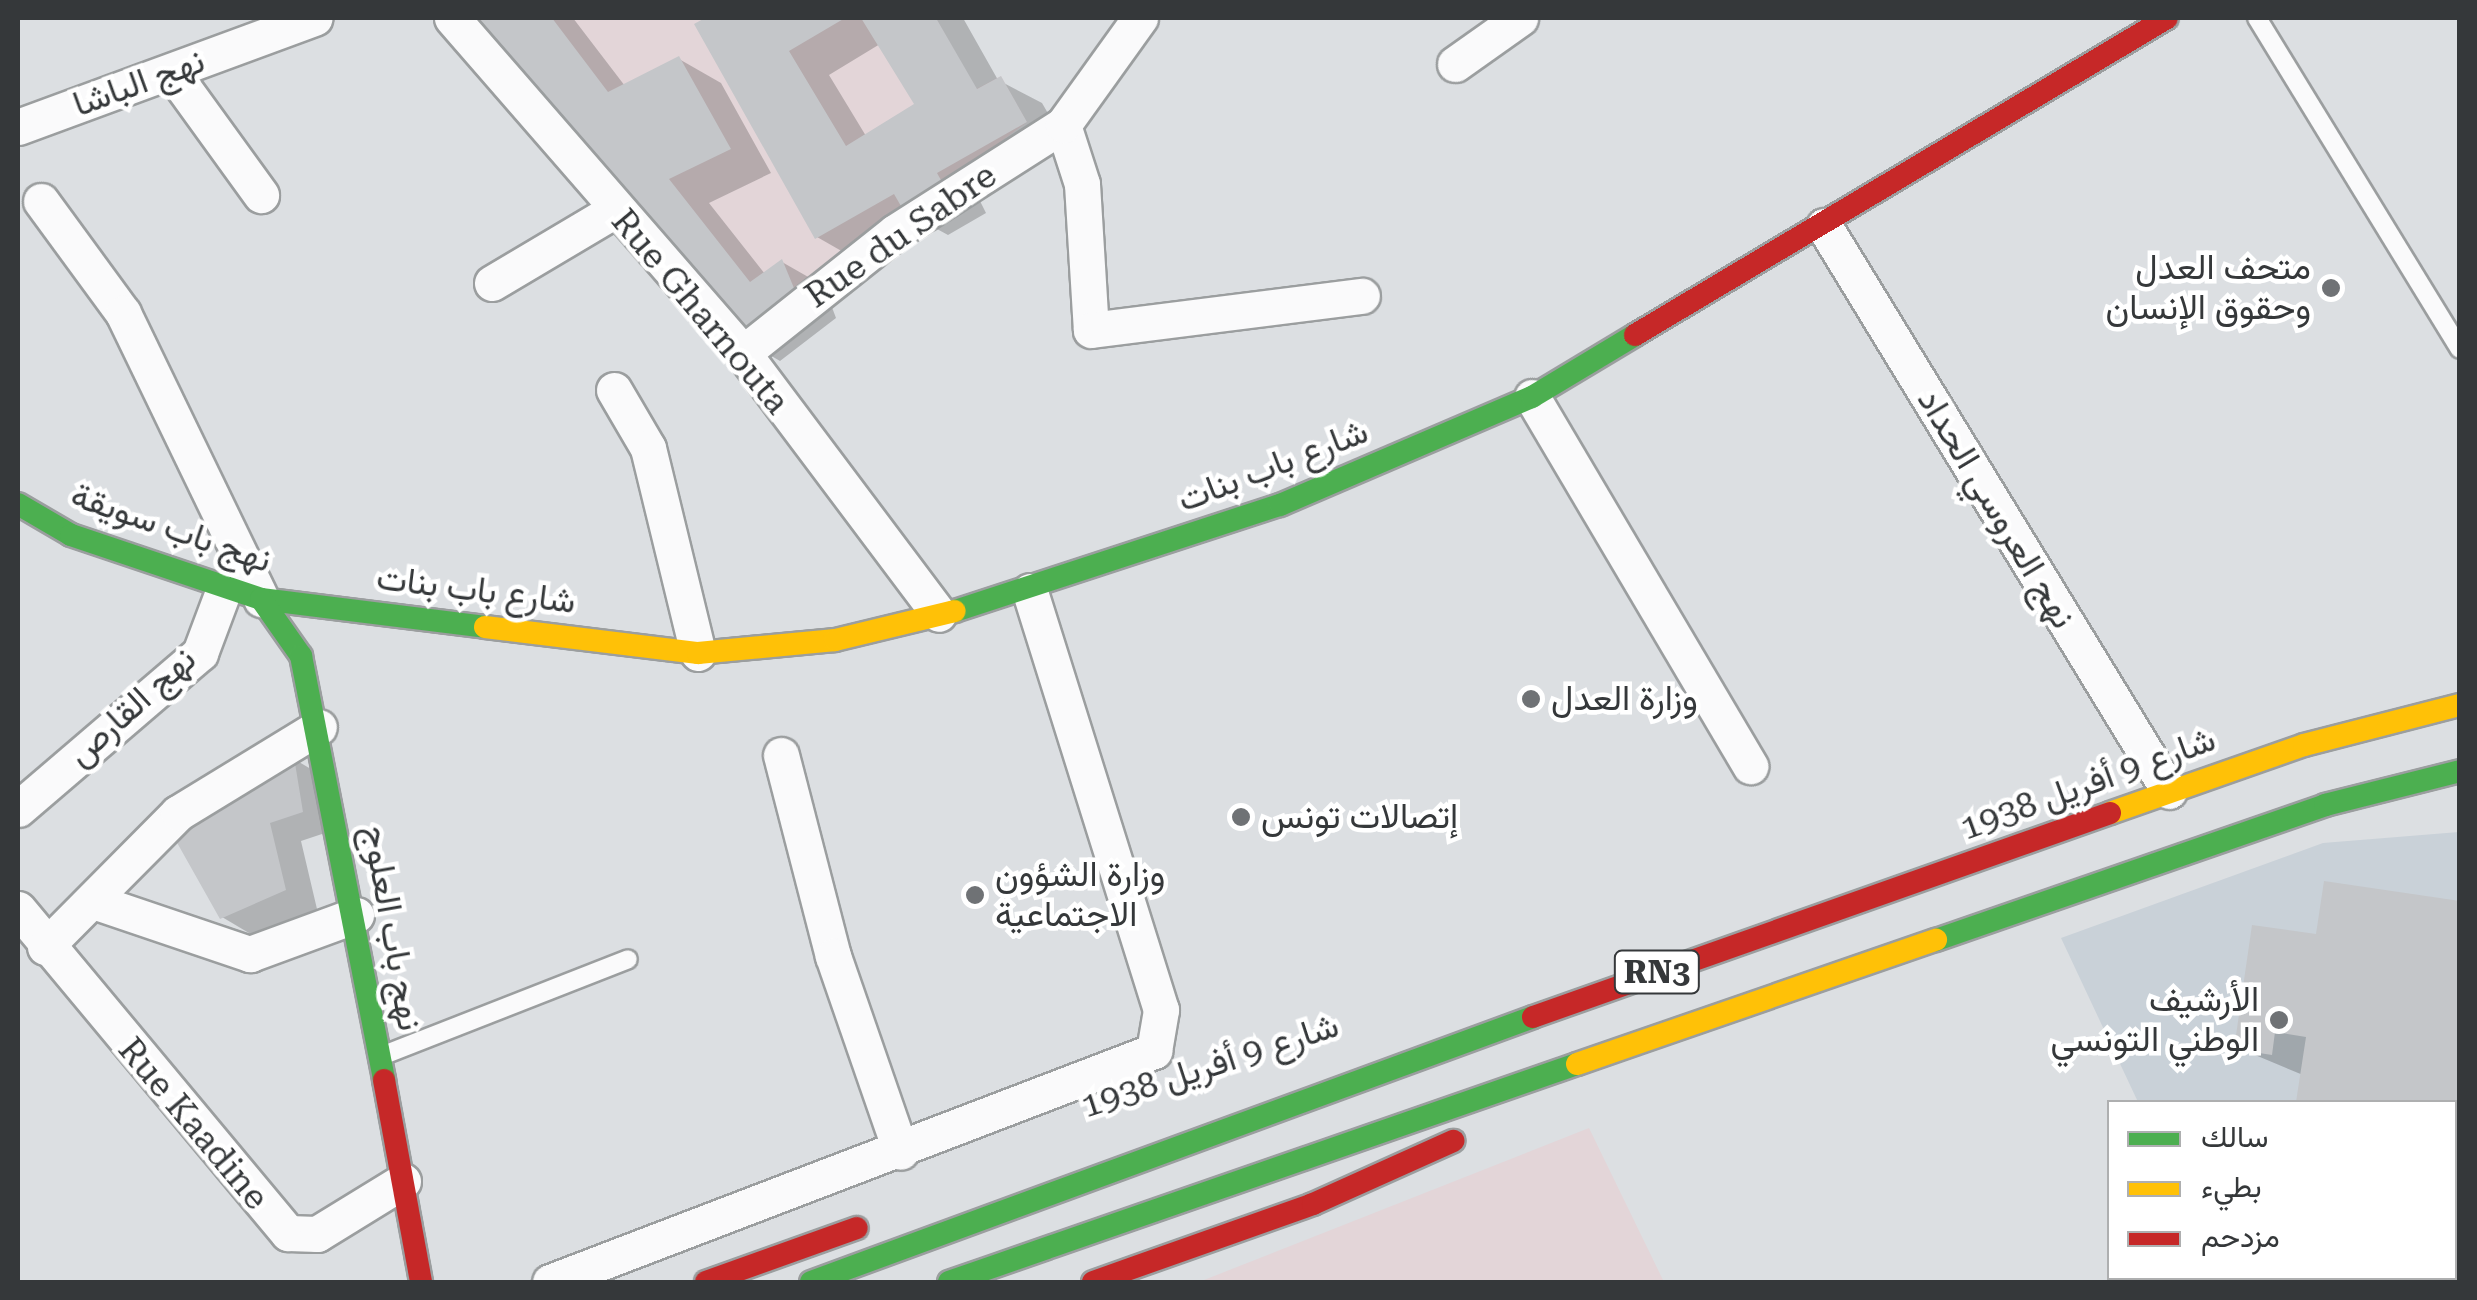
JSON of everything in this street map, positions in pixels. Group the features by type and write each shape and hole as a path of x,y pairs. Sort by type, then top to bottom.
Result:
{"main road":[{"name":"شارع باب بنات","path":"306,604 698,653 835,640 1030,590 1280,505 1532,397 2168,18"},
{"name":"نهج باب سويقة","path":"18,504 71,535 224,590 306,604"},
{"name":"نهج باب العلوج","path":"261,599 302,656 319,727 421,1282"},
{"name":"شارع 9 أفريل 1938","path":"811,1282 1744,940 2169,792 2460,705"},
{"name":"RN3","path":"949,1282 2324,806 2460,771"},
{"name":"شارع 9 أفريل 1938","path":"1332,1061 1744,940"},
{"path":"1510,1116 1778,995"},
{"path":"1093,1282 1313,1204 1474,1132"},
{"path":"706,1282 890,1216"}],"street":[{"name":"نهج الباشا","path":"18,126 315,18"},
{"name":"Rue Gharnouta","path":"452,18 615,210 743,352 940,614"},
{"name":"Rue du Sabre","path":"743,352 896,232 1063,125 1140,18"},
{"path":"1455,64 1520,18"},
{"path":"172,72 262,195"},
{"path":"1063,125 1082,184 1091,330 1362,296"},
{"path":"42,201 123,314 261,599"},
{"path":"492,283 615,210"},
{"name":"نهج العروسي الحداد","path":"1824,226 2169,792"},
{"path":"614,390 648,448 698,653"},
{"path":"1532,397 1750,766"},
{"name":"نهج القارص","path":"18,809 200,653 224,590"},
{"path":"550,1282 1136,1064 1163,1031 1030,590"},
{"path":"45,947 178,813 319,727"},
{"path":"780,755 833,956 901,1152"},
{"path":"93,901 250,954 356,915"},
{"name":"Rue Kaadine","path":"18,909 45,947 288,1233 317,1234 402,1181"}],"lane":[{"path":"2257,18 2460,349"},
{"path":"380,1056 628,959"}],"shaded area":[{"path":"473,18 936,18 976,89 1001,76 1027,122 737,339"},
{"name":"الأرشيف الوطني التونسي","path":"2459,832 2459,1282 2354,1280 2457,1280 2457,1100 2137,1100 2061,938 2323,843"},
{"path":"1589,1128 1664,1282 1199,1282"}],"building":[{"path":"473,18 552,18 608,92 679,56 731,149 669,179 750,282 782,259 796,293 737,339"},
{"path":"705,18 845,18 789,51 846,146 914,104 861,18 936,18 977,89 1001,76 1027,122 937,173 946,189 905,213 894,194 815,239 694,24"},
{"path":"294,757 303,812 270,823 286,890 220,919 171,832"},
{"path":"2324,881 2460,901 2460,1233 2457,1100 2296,1100 2306,1037 2275,1032 2272,1055 2234,1049 2252,925 2316,934"},
{"path":"2460,1235 2460,1277 2457,1276"}],"traffic: fast":[{"path":"955,611 1280,505 1532,397 1635,335"},
{"path":"18,504 71,535 261,599 485,627"},
{"path":"261,599 301,656 384,1080"},
{"path":"1936,940 2325,805 2460,771"},
{"path":"811,1282 1533,1017"},
{"path":"949,1282 1577,1064"}],"traffic: slow":[{"path":"485,627 698,653 835,640 955,611"},
{"path":"2110,813 2304,745 2460,705"},
{"path":"1577,1064 1936,940"}],"traffic: jam":[{"path":"1635,335 2167,18"},
{"path":"1533,1017 2110,813"},
{"path":"384,1080 421,1282"},
{"path":"1093,1282 1313,1204 1453,1141"},
{"path":"706,1282 857,1228"}],"place":[{"name":"متحف العدل وحقوق الإنسان","path":"2331,288"},
{"name":"وزارة العدل","path":"1531,699"},
{"name":"إتصالات تونس","path":"1241,817"},
{"name":"وزارة الشؤون الاجتماعية","path":"975,895"},
{"name":"الأرشيف الوطني التونسي","path":"2279,1020"}]}
